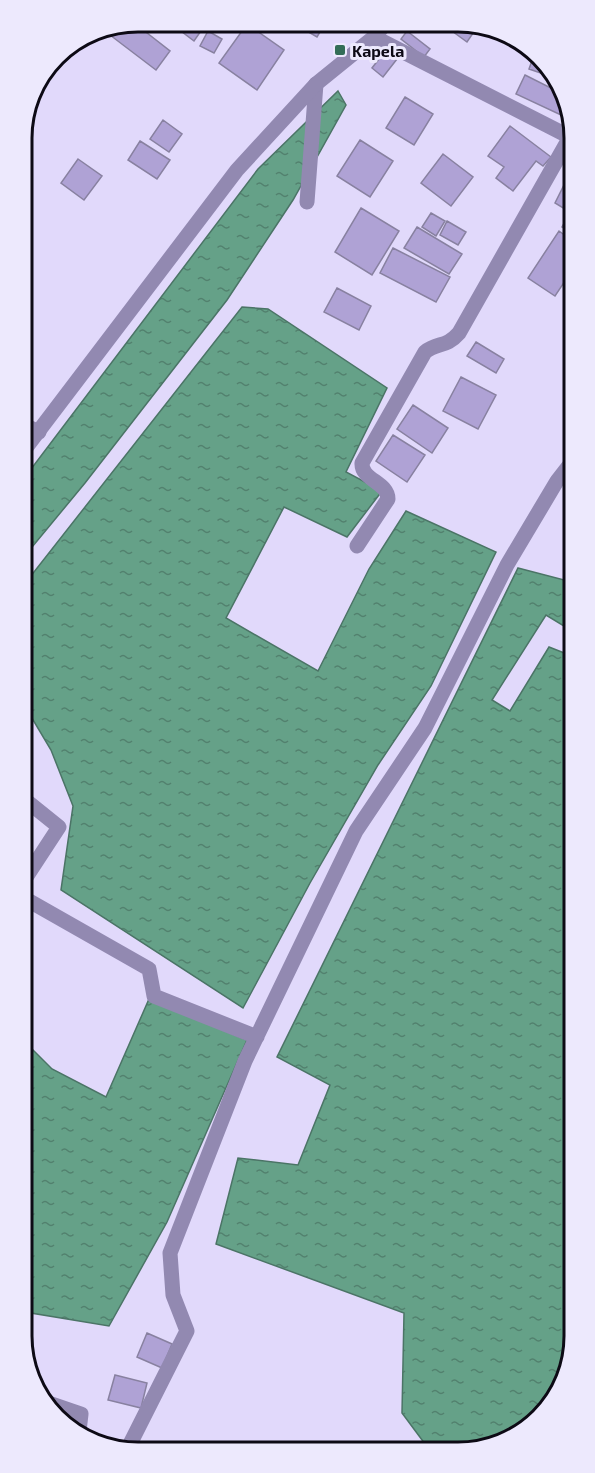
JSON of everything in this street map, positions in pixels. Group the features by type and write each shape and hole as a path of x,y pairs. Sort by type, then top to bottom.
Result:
{"street":[{"path":"32,441 237,170 316,84 378,32"},
{"path":"374,37 564,134"},
{"path":"308,202 316,84"},
{"path":"357,546 388,499 388,493 384,488 364,472 362,463 425,352 431,347 443,346 452,341 459,333 564,148"},
{"path":"32,429 39,432"},
{"path":"131,1442 187,1331 173,1295 170,1253 245,1061 356,831 425,728 507,566 564,472"},
{"path":"32,805 59,826 32,869"},
{"path":"32,903 149,969 154,996 257,1037"},
{"path":"60,1407 81,1414 80,1424"}],"water":[{"path":"338,91 346,105 293,200 227,300 85,483 32,547 32,468 258,169"},
{"path":"242,307 268,309 387,388 346,472 382,491 347,537 284,507 226,618 318,671 369,569 406,511 496,552 431,686 378,765 310,883 243,1008 61,890 73,806 51,750 32,718 32,575"},
{"path":"518,568 564,580 564,626 546,615 492,700 510,711 549,647 564,653 563,1342 553,1382 542,1400 516,1424 485,1438 471,1441 424,1442 402,1413 404,1313 216,1244 238,1158 298,1165 330,1085 277,1057"},
{"path":"149,999 247,1040 167,1222 109,1326 32,1313 32,1049 52,1069 106,1097"}],"building":[{"path":"146,32 170,51 156,70 110,35"},
{"path":"182,32 200,32 194,41"},
{"path":"207,32 222,39 214,53 200,46"},
{"path":"241,32 258,32 284,50 257,90 219,63"},
{"path":"308,32 320,32 317,37"},
{"path":"408,32 430,49 424,57 401,39"},
{"path":"453,32 473,33 467,42"},
{"path":"386,50 397,59 383,77 372,68"},
{"path":"531,62 542,74 529,69"},
{"path":"525,75 550,88 561,115 516,94"},
{"path":"405,97 433,114 414,145 386,128"},
{"path":"163,120 182,134 169,152 150,139"},
{"path":"510,126 551,157 543,166 536,161 513,191 496,178 504,167 488,156"},
{"path":"360,140 393,161 370,197 337,176"},
{"path":"140,141 170,160 157,179 128,160"},
{"path":"443,154 473,177 451,206 421,183"},
{"path":"78,159 102,176 84,200 61,183"},
{"path":"564,185 564,208 555,203"},
{"path":"361,208 399,231 372,275 335,252"},
{"path":"431,213 445,221 436,236 422,227"},
{"path":"447,221 466,232 458,245 440,235"},
{"path":"417,227 462,254 449,274 404,248"},
{"path":"559,231 564,235 564,283 555,296 528,278"},
{"path":"393,248 450,277 436,302 380,273"},
{"path":"337,288 371,306 359,330 324,312"},
{"path":"476,342 504,359 496,373 467,356"},
{"path":"461,377 496,395 478,429 443,411"},
{"path":"413,405 448,428 432,453 397,429"},
{"path":"393,435 425,455 407,482 376,461"},
{"path":"147,1333 172,1344 162,1368 137,1357"},
{"path":"115,1375 147,1383 141,1408 108,1400"}],"place":[{"name":"Kapela","path":"340,50"}]}
